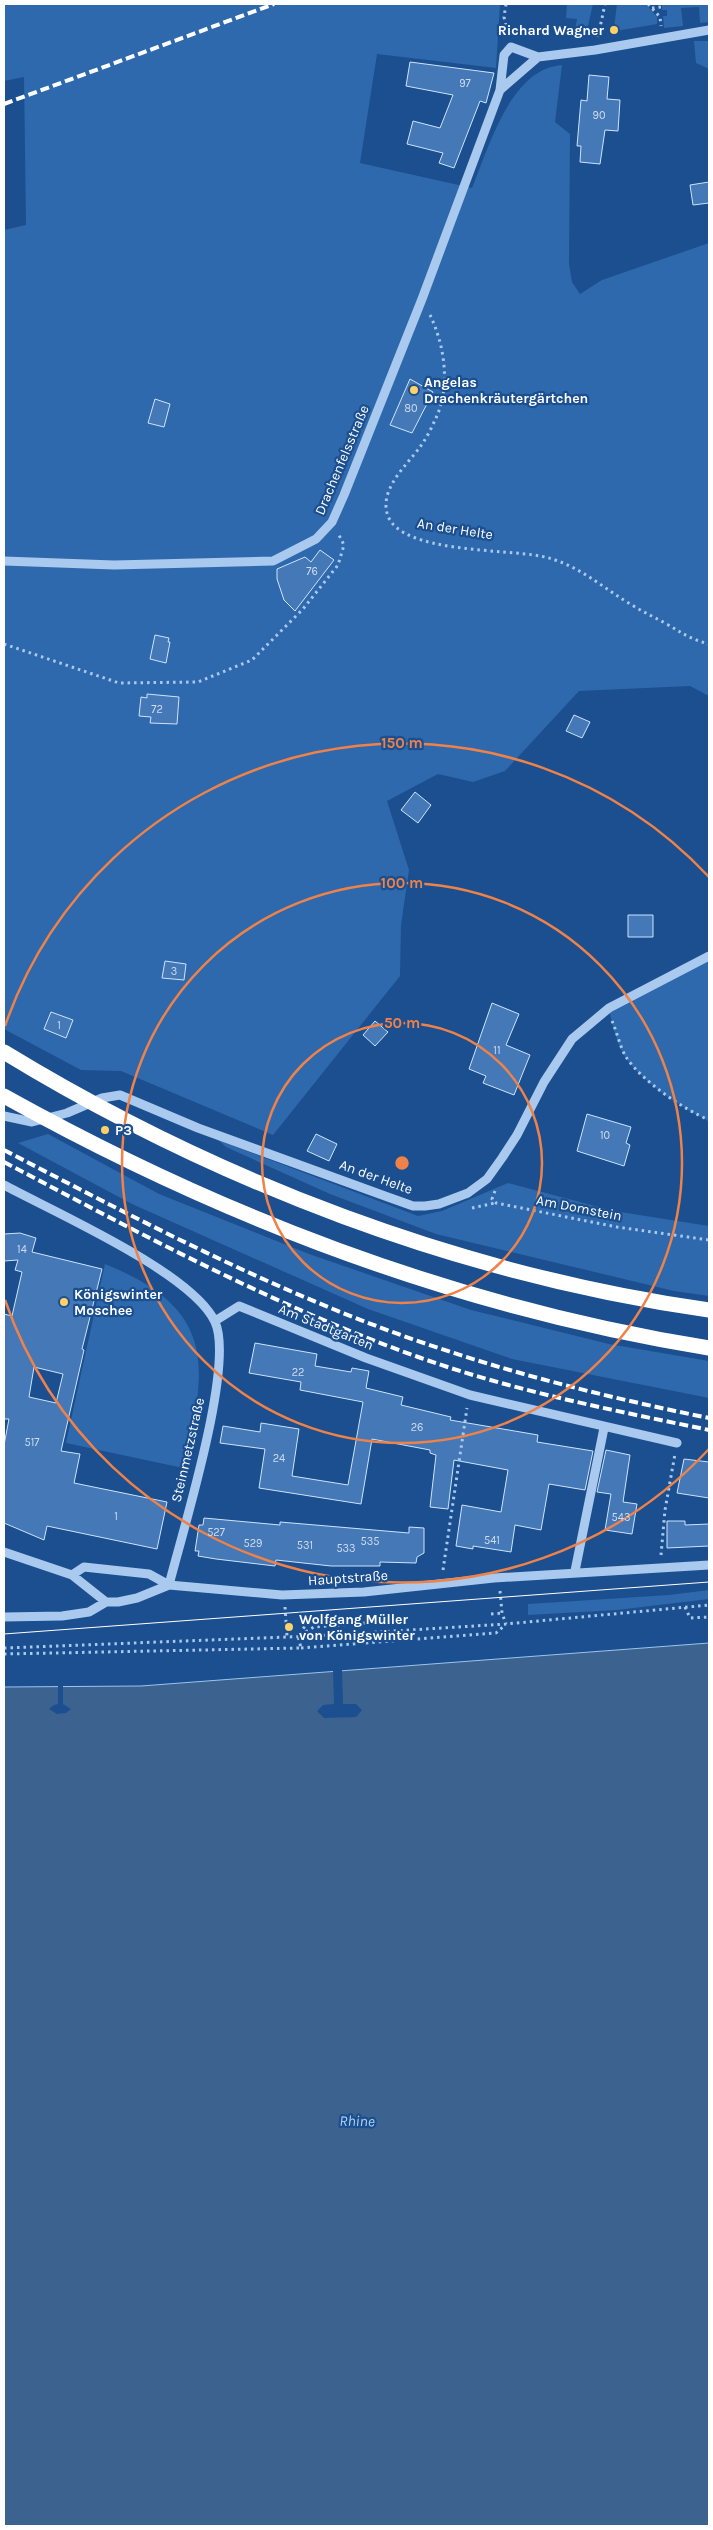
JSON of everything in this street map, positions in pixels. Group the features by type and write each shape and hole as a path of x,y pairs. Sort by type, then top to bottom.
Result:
{"highway":[{"path":"4,1052 80,1097 142,1129 289,1194 359,1222 488,1264 583,1288 709,1310"},
{"path":"4,1096 126,1159 274,1227 411,1277 479,1298 576,1322 709,1348"}],"street":[{"path":"511,47 538,57 595,50 709,30"},
{"name":"Drachenfelsstraße","path":"4,560 114,565 273,561 316,539 332,522 422,299 500,90 504,55 511,47"},
{"name":"Drachenfelsstraße","path":"500,90 538,57"},
{"name":"An der Helte","path":"4,1116 32,1122 67,1113 102,1098 120,1095 198,1128 414,1206 439,1204 468,1193 487,1179 517,1135 544,1082 572,1039 609,1008 709,956"},
{"path":"4,1186 147,1261 174,1279 196,1298 215,1321"},
{"name":"Am Stadtgarten","path":"215,1321 239,1306 366,1358 470,1395 604,1428 677,1443"},
{"name":"Steinmetzstraße","path":"169,1584 210,1425 220,1362 220,1341 215,1321"},
{"path":"575,1571 604,1428"},
{"path":"4,1552 72,1575 106,1602"},
{"name":"Hauptstraße","path":"4,1617 62,1616 89,1612 106,1602 118,1602 137,1598 169,1584 282,1595 364,1592 499,1577 575,1571 709,1565"},
{"path":"72,1575 84,1567 150,1574 169,1584"}],"path":[{"path":"506,4 504,17 511,47"},
{"path":"595,50 604,4"},
{"path":"648,4 660,17"},
{"path":"652,8 661,7"},
{"name":"An der Helte","path":"422,299 439,334 444,368 443,394 436,419 421,445 393,482 387,500 387,515 394,526 416,539 456,546 540,556 564,562 591,576 631,605 696,641 709,644"},
{"path":"4,644 119,683 198,682 252,660 303,609 338,565 344,545 332,522"},
{"path":"612,1020 626,1057 646,1078 692,1112 709,1120"},
{"name":"Am Domstein","path":"498,1184 492,1199 496,1203 617,1226 709,1240"},
{"path":"441,1583 465,1420"},
{"path":"660,1568 666,1510 677,1443"},
{"path":"499,1577 502,1613 506,1624"},
{"path":"4,1648 298,1636 506,1624 709,1605"},
{"path":"685,1607 690,1618 709,1617"},
{"path":"491,1614 502,1613"},
{"path":"298,1636 314,1627 377,1622 377,1620"},
{"path":"301,1648 298,1636 307,1623"},
{"path":"4,1654 301,1648 496,1633 506,1624"}],"shaded area":[{"path":"4,4 500,4 496,68 377,54 360,163 472,188 499,122 518,91 543,70 562,65 555,122 570,134 569,264 572,282 580,294 602,280 709,243 709,696 690,686 579,691 505,771 473,782 438,774 387,801 409,870 401,925 400,976 273,1135 121,1071 81,1070 4,1029 4,230 26,225 24,77 4,81"},
{"path":"567,4 593,4 586,34 574,34 577,19 566,18"},
{"path":"617,4 646,4 657,17 657,24 616,31 614,28"},
{"path":"662,4 709,4 709,22 700,23 699,7 681,8 683,26 664,28 663,16 667,16 667,10 662,10"},
{"path":"694,41 709,41 709,69 696,63"},
{"path":"709,956 709,1121 664,1094 641,1076 632,1066 620,1046 609,1009"},
{"path":"48,1134 159,1194 309,1254 471,1310 609,1344 709,1361 709,1398 512,1359 368,1309 132,1204 18,1143"},
{"path":"218,1140 418,1216 442,1211 508,1183 614,1211 709,1226 709,1296 674,1291 436,1234 330,1194 226,1147"},
{"path":"105,1264 142,1282 168,1301 185,1321 195,1345 199,1370 197,1399 183,1468 66,1443"},
{"path":"709,1590 709,1599 617,1610 528,1615 528,1604 669,1595"}],"water":[{"name":"Rhine","path":"709,1643 709,2526 4,2526 4,1687 141,1686"}],"pier":[{"path":"342,1669 343,1704 356,1704 362,1710 356,1717 324,1718 317,1711 323,1705 334,1704 333,1670"},
{"path":"58,1685 63,1685 63,1704 71,1709 66,1713 57,1714 49,1709 58,1704"}],"building":[{"path":"410,62 494,73 486,103 480,101 454,168 439,163 443,153 407,144 413,121 440,128 453,95 406,86"},
{"path":"589,75 609,77 607,99 620,100 618,131 605,130 600,164 580,162 581,146 577,146 581,100 587,101"},
{"path":"709,182 709,203 693,205 690,185"},
{"path":"410,379 433,392 412,433 390,425"},
{"path":"155,399 170,404 164,427 148,423"},
{"path":"320,550 334,560 295,611 284,600 277,579 277,569 305,557 311,562"},
{"path":"155,635 169,638 166,663 150,659"},
{"path":"147,694 179,697 177,724 150,723 151,717 139,716 141,697 147,698"},
{"path":"574,715 590,722 582,738 566,731"},
{"path":"415,792 431,805 418,823 401,810"},
{"path":"628,915 653,915 653,937 628,937"},
{"path":"165,961 186,964 184,980 162,978"},
{"path":"492,1003 519,1014 506,1045 530,1055 514,1095 483,1083 486,1076 469,1069"},
{"path":"51,1012 73,1020 66,1038 44,1029"},
{"path":"375,1021 388,1032 375,1046 363,1035"},
{"path":"587,1114 631,1127 626,1143 630,1145 624,1166 577,1151"},
{"path":"316,1134 337,1144 329,1161 307,1151"},
{"path":"20,1233 36,1238 32,1252 102,1269 82,1349 84,1350 61,1451 80,1454 74,1483 167,1502 157,1549 47,1526 44,1540 4,1523 4,1445 9,1419 4,1419 4,1314 12,1316 22,1272 15,1270 18,1260 4,1261 4,1234","holes":["34,1367 63,1374 56,1403 29,1397"]},
{"path":"255,1343 317,1354 315,1366 351,1372 352,1368 369,1371 366,1388 403,1397 401,1405 451,1417 450,1420 538,1435 537,1442 593,1451 585,1490 549,1484 541,1530 515,1525 511,1552 473,1546 473,1549 456,1546 462,1505 501,1512 508,1470 454,1460 448,1509 430,1507 436,1455 430,1453 430,1450 372,1439 361,1504 259,1488 265,1449 220,1443 223,1426 260,1432 261,1423 299,1429 292,1476 348,1485 363,1402 300,1390 301,1382 249,1373"},
{"path":"606,1450 630,1455 623,1502 637,1504 632,1534 605,1530 611,1494 597,1492"},
{"path":"684,1459 709,1462 709,1498 677,1493"},
{"path":"204,1518 280,1525 280,1522 409,1533 409,1527 424,1528 424,1553 417,1557 416,1563 380,1562 380,1566 331,1566 276,1560 275,1566 216,1559 198,1556 199,1551 195,1551 199,1525 203,1525"},
{"path":"667,1521 685,1521 685,1525 709,1524 709,1546 667,1548"}],"tram line":[{"path":"4,1634 709,1582"}],"railway":[{"path":"4,104 274,4"},
{"path":"4,1150 126,1213 249,1273 379,1327 472,1359 518,1372 613,1397 709,1418"},
{"path":"4,1162 209,1268 367,1338 456,1370 527,1390 709,1430"}],"place":[{"name":"Richard Wagner","path":"614,30"},
{"name":"Angelas Drachenkräutergärtchen","path":"414,390"},
{"name":"P3","path":"105,1130"},
{"name":"Königswinter Moschee","path":"64,1302"},
{"name":"Wolfgang Müller von Königswinter","path":"289,1627"}]}
